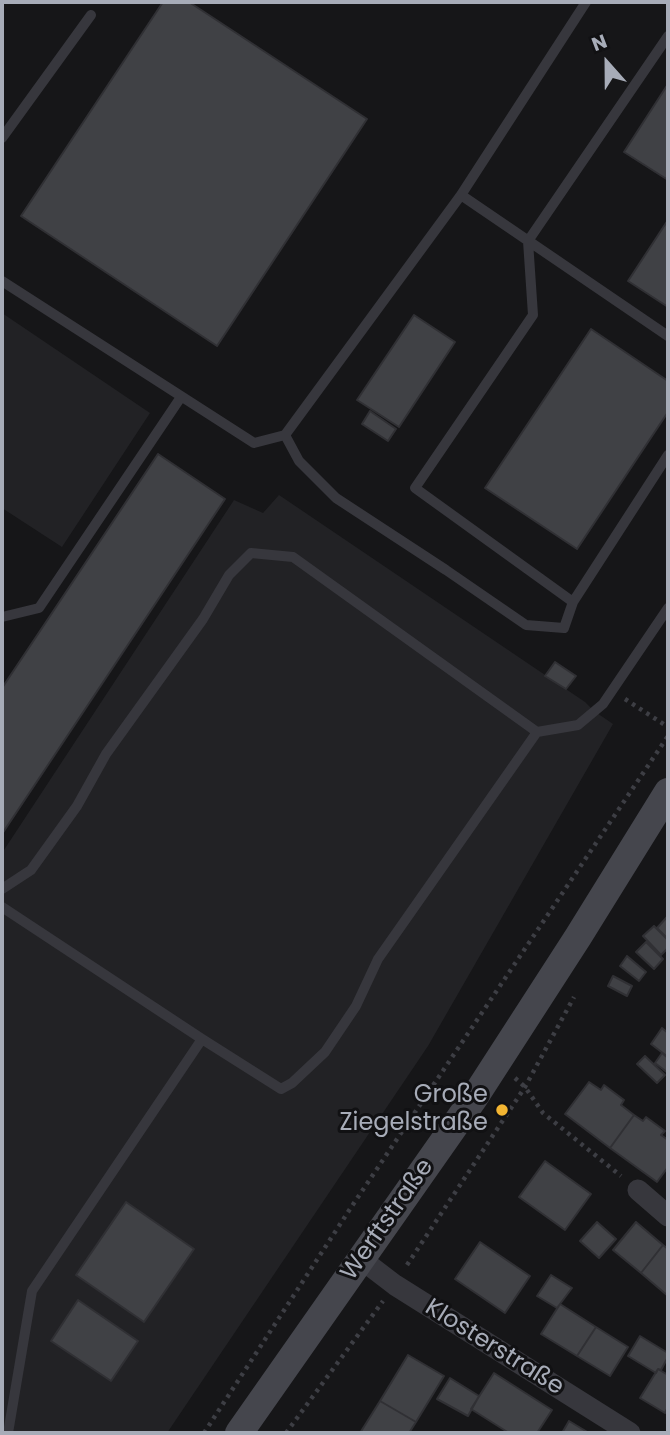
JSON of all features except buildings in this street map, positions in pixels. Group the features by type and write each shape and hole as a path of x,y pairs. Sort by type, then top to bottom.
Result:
{"main road":[{"name":"Werftstraße","path":"239,1433 474,1098 668,792"}],"street":[{"path":"638,1190 668,1216"},
{"name":"Klosterstraße","path":"361,1259 395,1285 630,1433"}],"lane":[{"path":"2,281 254,443 285,435 461,195 586,2"},
{"path":"2,138 90,16"},
{"path":"573,602 415,488 533,315 528,241 668,36"},
{"path":"461,195 668,336"},
{"path":"2,617 39,608 181,397"},
{"path":"285,435 299,461 335,498 526,625 565,628 573,602 668,455"},
{"path":"2,890 31,870 77,806 106,754 203,619 229,575 251,553 293,557 537,732 578,725 603,704 668,608"},
{"path":"2,907 202,1040 281,1089 292,1083 325,1052 356,1006 378,960 537,732"},
{"path":"8,1433 32,1291 202,1040"}],"path":[{"path":"603,704 611,709 620,695 668,727"},
{"path":"204,1433 352,1206 668,736"},
{"path":"289,1432 395,1285 418,1246 525,1087 574,997"},
{"path":"498,1059 525,1087 543,1113 638,1190"}],"shaded area":[{"path":"2,313 150,413 62,547 2,508"},
{"path":"279,495 585,702 613,724 428,1046 167,1433 2,1433 2,853 234,500 263,513"}],"place":[{"name":"Große Ziegelstraße","path":"502,1110"}]}
